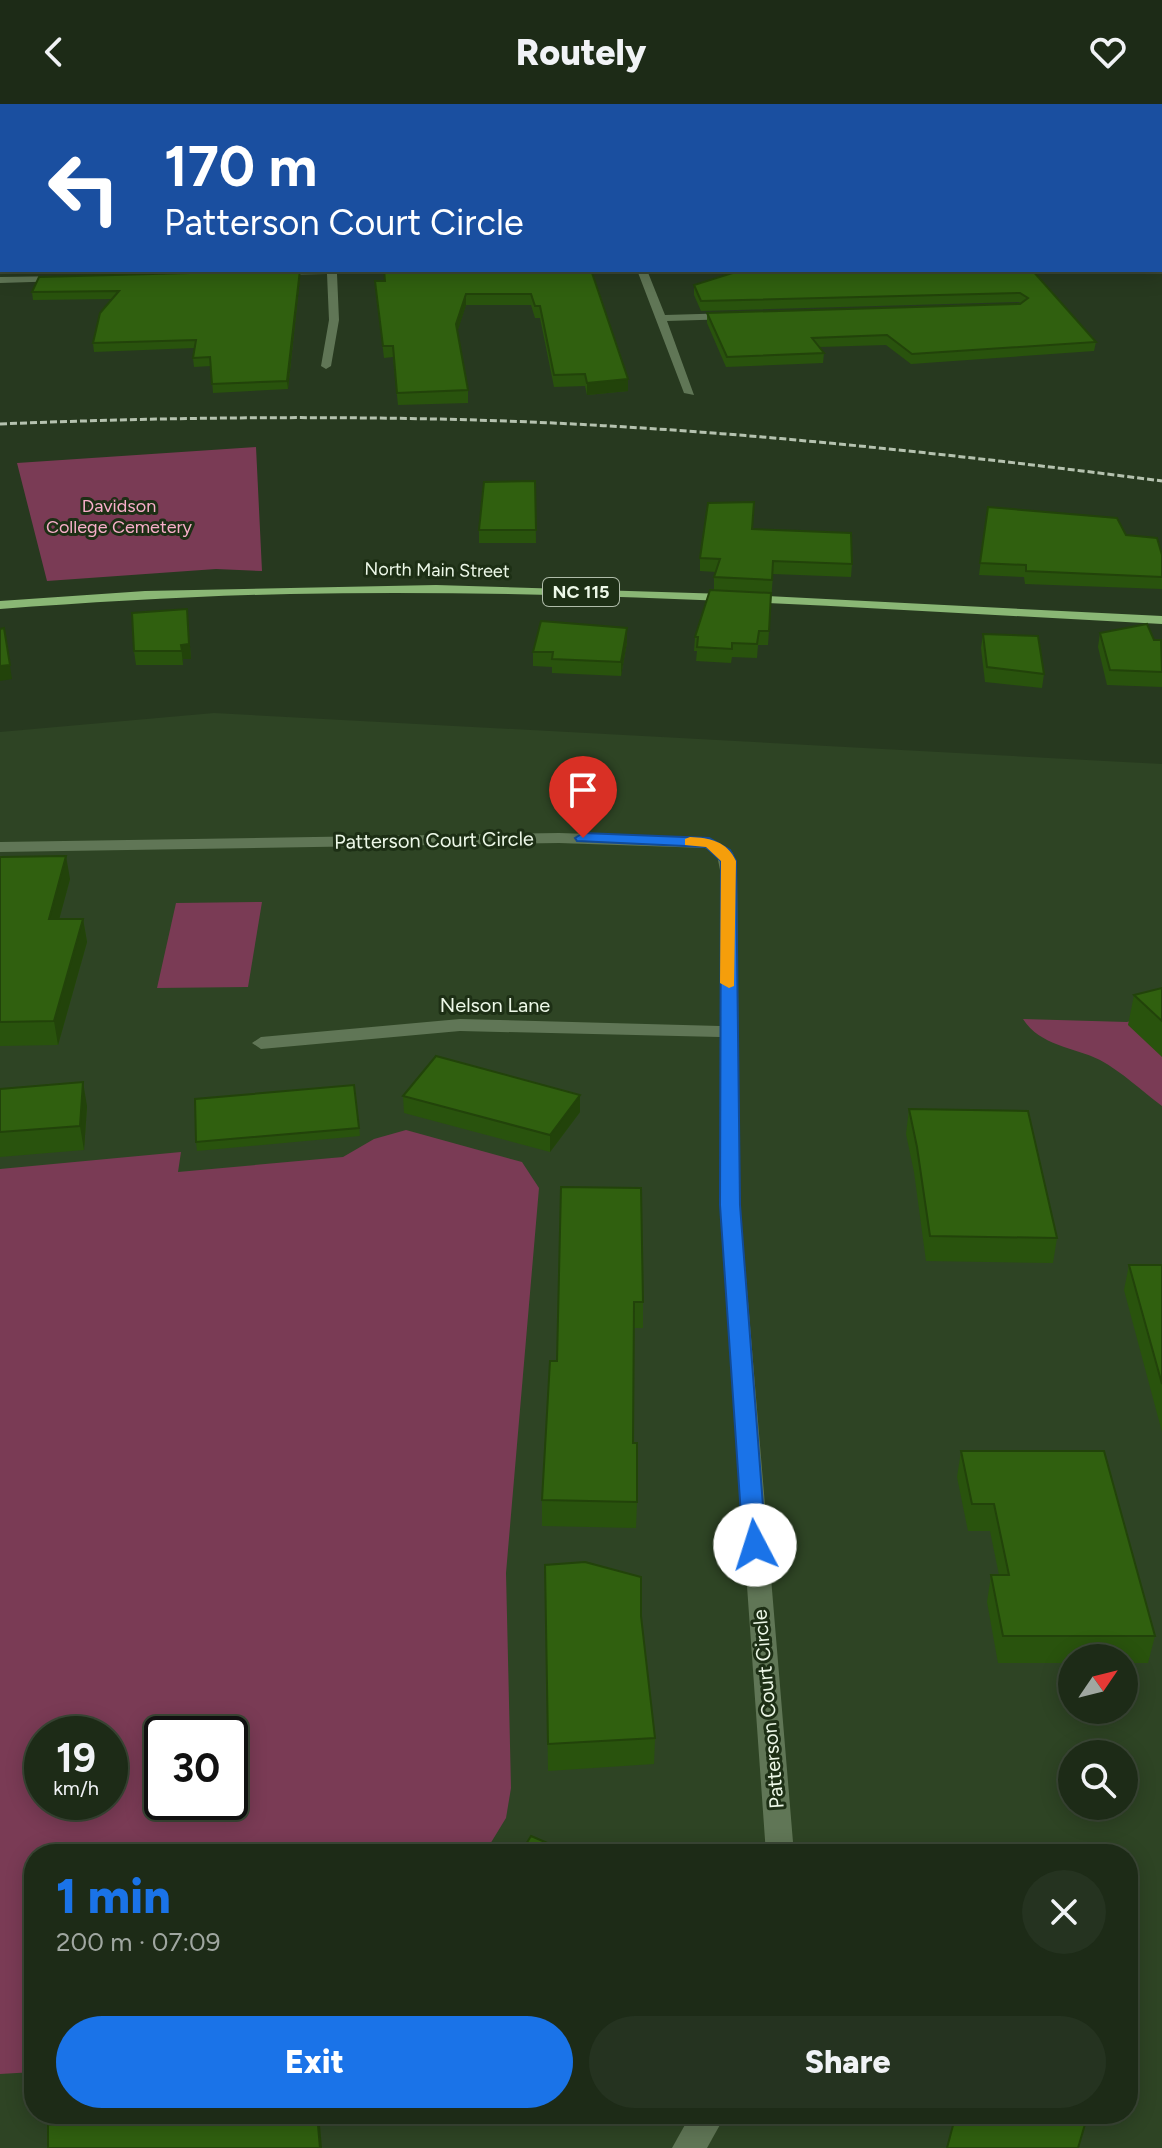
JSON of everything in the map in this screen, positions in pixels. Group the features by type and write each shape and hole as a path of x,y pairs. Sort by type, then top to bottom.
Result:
{"main road":[{"name":"North Main Street","path":"0,605 184,591 371,587 635,594 1162,620"}],"street":[{"path":"261,273 296,272"},
{"path":"326,366 334,320 332,272"},
{"path":"643,272 690,393"},
{"path":"0,280 61,274 74,278"},
{"path":"661,318 739,316"},
{"name":"Patterson Court Circle","path":"0,847 559,838 709,843 725,853 728,861 730,1205 779,1844"},
{"name":"Nelson Lane","path":"261,1043 460,1025 729,1032"},
{"path":"688,2148 704,2124"}],"shaded area":[{"path":"214,713 1162,764 1162,2148 0,2148 0,732"}],"green space":[{"name":"Davidson College Cemetery","path":"256,447 262,571 216,569 47,581 17,463"},
{"path":"262,902 248,987 157,988 176,903"},
{"path":"1162,1012 1162,1106 1108,1065 1048,1040 1023,1019 1127,1022"},
{"path":"406,1130 522,1162 539,1188 506,1573 511,1788 506,1818 490,1844 24,1844 24,2073 0,2074 0,1169 181,1152 178,1172 343,1157 374,1139"}],"building":[{"path":"300,272 287,381 212,384 210,357 193,358 196,340 93,343 100,313 119,291 32,292 39,277"},
{"path":"384,272 592,272 628,379 587,383 585,374 554,375 540,306 535,306 531,294 466,294 456,324 468,390 397,393 393,346 383,346 375,281 385,281"},
{"path":"736,272 1034,272 1096,342 912,354 887,335 812,338 824,353 727,357 707,313 1020,304 1028,298 1020,293 701,301 694,285"},
{"path":"535,481 536,530 479,530 484,482"},
{"path":"754,502 752,529 851,533 852,564 773,561 772,580 714,577 720,559 700,558 708,503"},
{"path":"988,507 1117,518 1126,535 1157,538 1162,555 1162,577 1026,571 1026,565 980,563"},
{"path":"710,590 771,593 769,631 759,631 757,644 732,643 732,649 697,647 698,637 695,637"},
{"path":"187,609 189,644 181,645 182,651 134,651 132,613"},
{"path":"541,621 627,628 621,662 552,659 553,652 533,652"},
{"path":"1147,624 1154,640 1161,640 1162,672 1110,670 1100,633"},
{"path":"4,628 10,665 0,666 0,629"},
{"path":"983,634 1038,636 1044,674 987,667"},
{"path":"66,856 49,919 83,919 54,1021 0,1022 0,857"},
{"path":"1162,988 1162,1021 1134,995"},
{"path":"436,1056 580,1095 550,1135 403,1096"},
{"path":"83,1082 80,1126 0,1132 0,1089"},
{"path":"354,1085 359,1128 196,1142 195,1099"},
{"path":"909,1109 1028,1111 1057,1238 930,1236"},
{"path":"561,1187 641,1188 643,1302 634,1302 633,1443 637,1443 637,1502 542,1500 550,1361 557,1361"},
{"path":"1129,1265 1162,1265 1162,1384"},
{"path":"961,1451 1104,1451 1155,1636 1003,1636 991,1575 1009,1575 994,1504 972,1504"},
{"path":"585,1562 641,1577 641,1616 655,1738 548,1744 545,1565"},
{"path":"531,1836 550,1844 526,1844"},
{"path":"318,2124 320,2148 48,2148 48,2125"},
{"path":"953,2124 1085,2124 1078,2148 947,2148"}],"railway":[{"path":"0,424 163,419 380,418 617,426 799,440 1162,481"}],"slow traffic":[{"path":"690,842 709,843 725,853 728,861 729,983"}],"route":[{"path":"583,838 709,843 725,853 728,861 730,1205 755,1545"}]}
